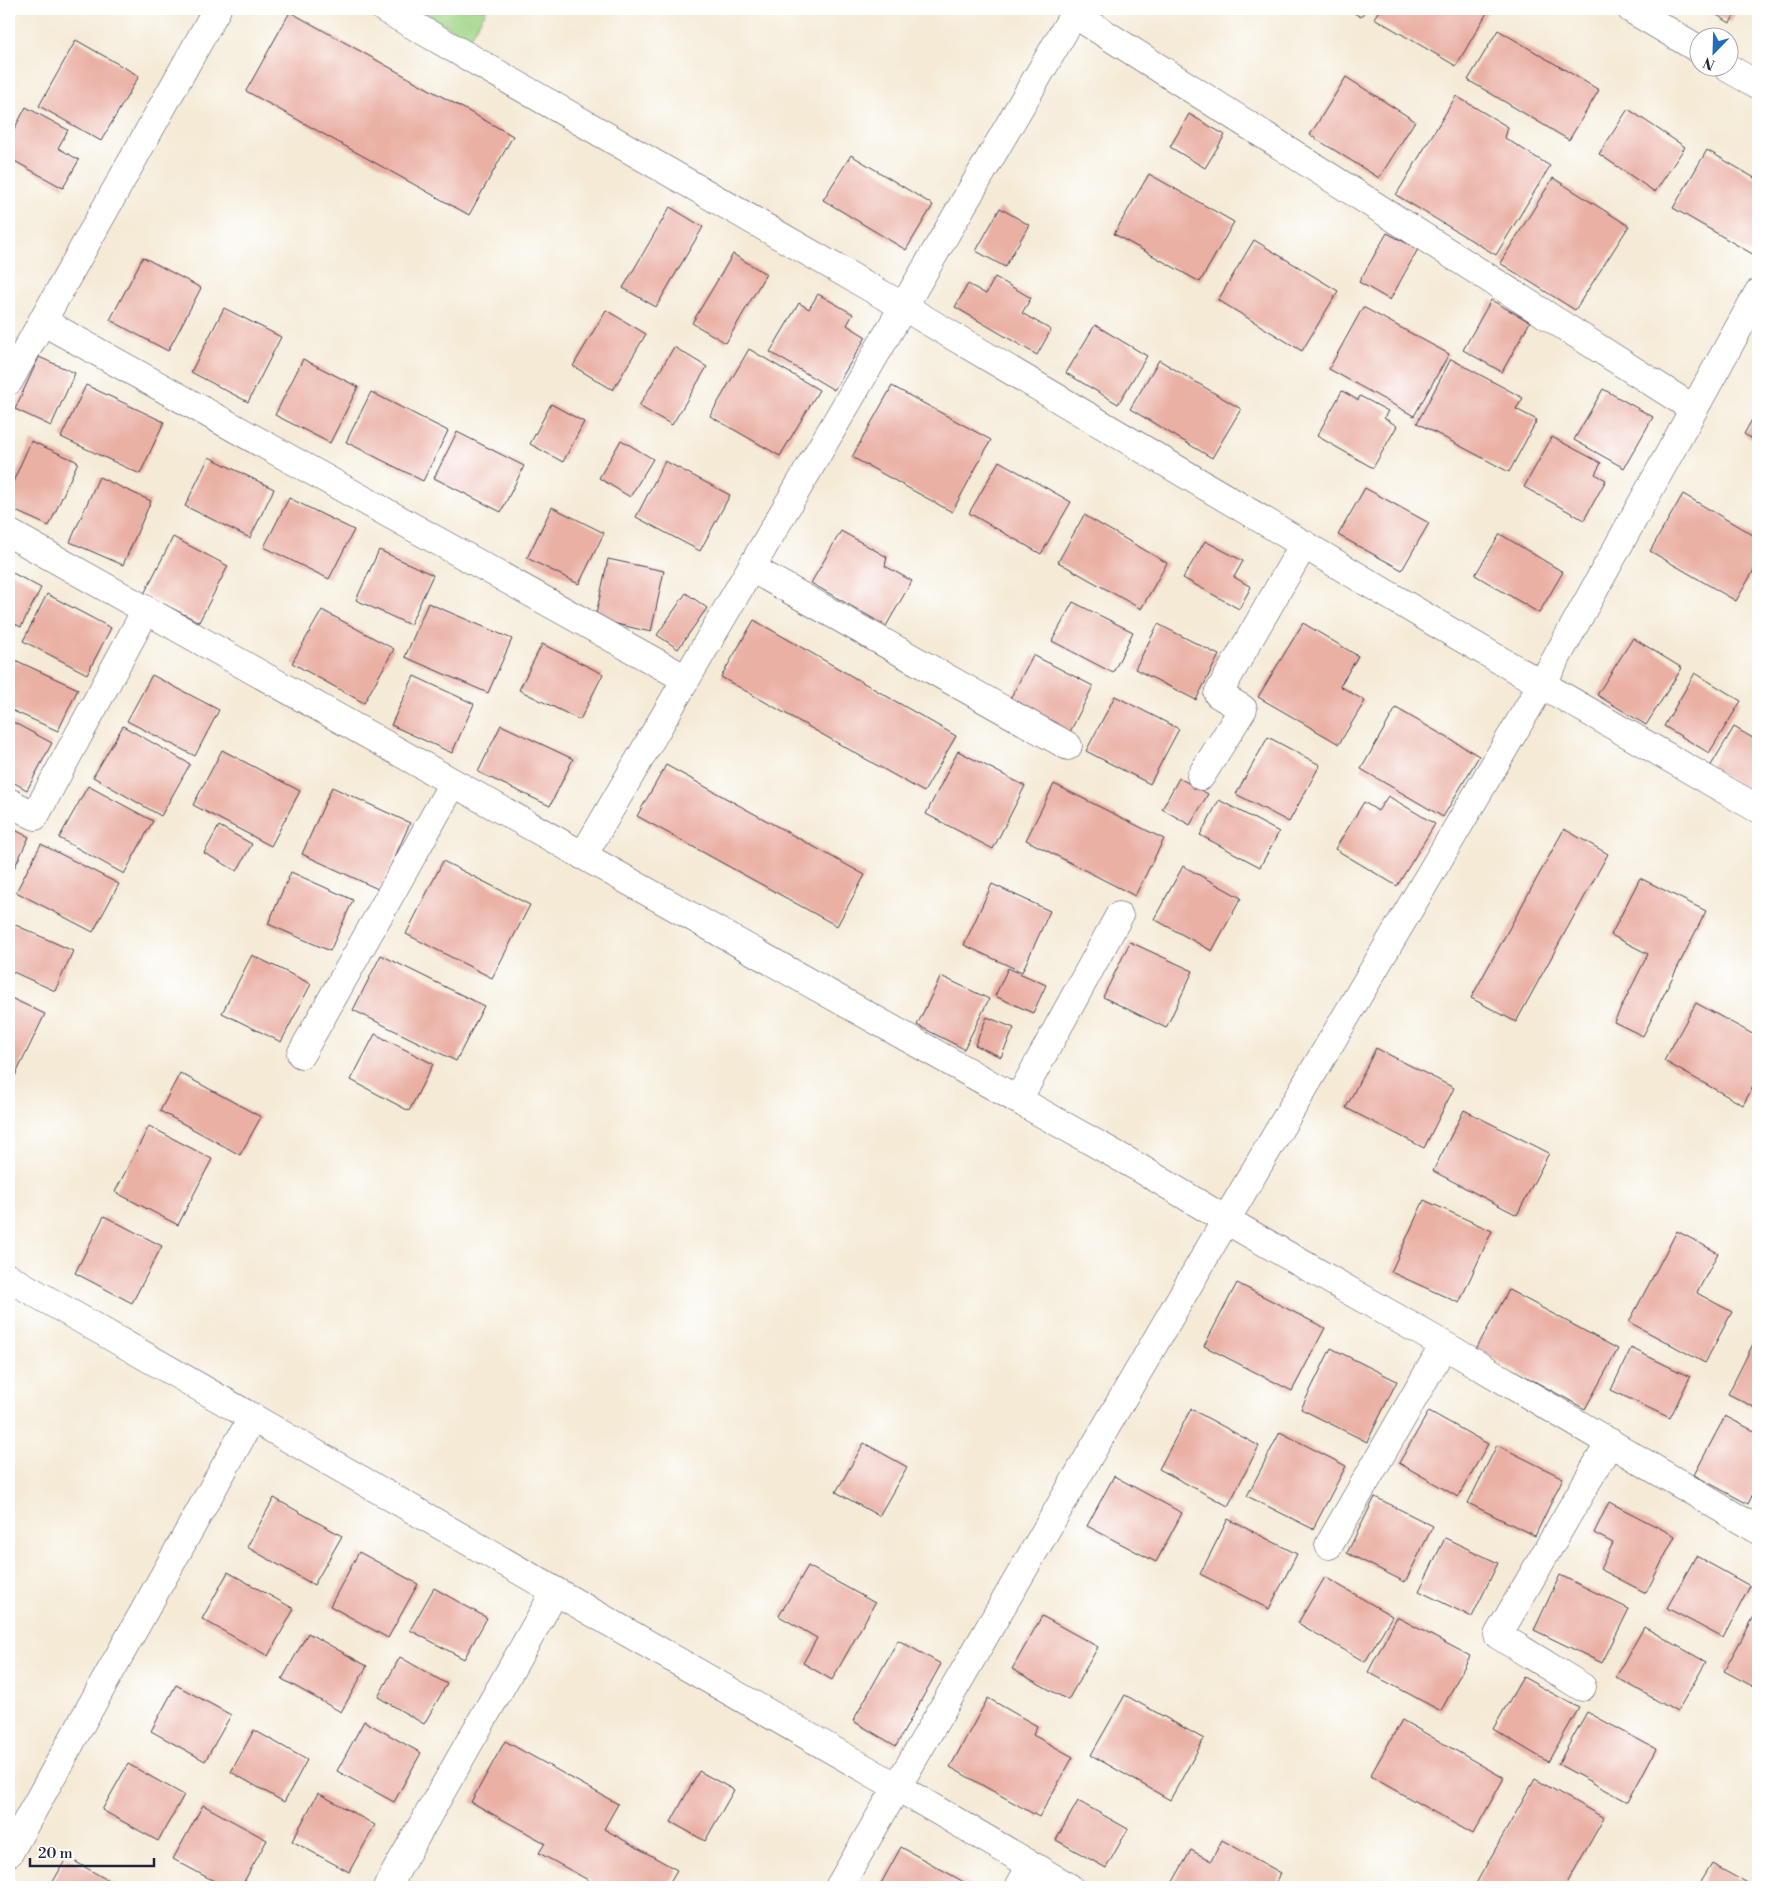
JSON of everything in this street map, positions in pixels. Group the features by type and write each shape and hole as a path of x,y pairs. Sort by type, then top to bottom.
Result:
{"street":[{"path":"9,381 217,9"},
{"path":"385,9 904,307 1446,629 1758,809"},
{"path":"1631,9 1690,44"},
{"path":"583,856 1075,11 1694,409"},
{"path":"1740,75 1758,85"},
{"path":"839,1887 1226,1220 1542,684 1758,293"},
{"path":"42,321 686,679"},
{"path":"9,533 1141,1169 1758,1530"},
{"path":"1201,776 1243,709 1218,694 1304,544"},
{"path":"751,568 1068,746"},
{"path":"9,802 35,816 146,610"},
{"path":"301,1054 453,783"},
{"path":"1018,1100 1118,916"},
{"path":"9,1278 896,1787 1025,1876 1070,1887"},
{"path":"1330,1545 1444,1345"},
{"path":"9,1853 252,1418"},
{"path":"1582,1687 1498,1636 1610,1442"},
{"path":"388,1887 555,1592"}],"green space":[{"path":"418,9 487,9 469,39"}],"building":[{"path":"1347,9 1366,9 1361,17"},
{"path":"1380,9 1483,9 1488,11 1456,66 1374,18"},
{"path":"1707,9 1738,9 1730,23"},
{"path":"290,12 513,136 469,215 246,91"},
{"path":"1498,30 1599,90 1569,140 1468,80"},
{"path":"76,40 139,76 101,141 39,106"},
{"path":"1346,77 1415,121 1379,178 1310,135"},
{"path":"1456,96 1508,127 1505,138 1550,166 1496,255 1396,195"},
{"path":"26,107 68,130 58,148 79,160 63,188 9,158 9,139"},
{"path":"1628,109 1685,147 1655,192 1599,154"},
{"path":"1189,114 1225,135 1205,168 1170,147"},
{"path":"1707,150 1758,180 1758,252 1756,256 1673,208"},
{"path":"851,155 933,205 906,250 823,200"},
{"path":"1149,174 1234,222 1200,282 1114,234"},
{"path":"1553,178 1629,226 1575,310 1500,263"},
{"path":"670,207 703,227 656,307 623,288"},
{"path":"1000,208 1029,225 1005,267 976,251"},
{"path":"1387,233 1418,249 1390,300 1359,282"},
{"path":"1254,240 1338,291 1302,351 1218,300"},
{"path":"733,254 766,274 726,343 692,323"},
{"path":"143,257 201,288 168,351 110,320"},
{"path":"995,277 1031,298 1022,313 1051,330 1037,355 955,307 968,284 986,294"},
{"path":"818,294 853,314 847,325 866,337 834,390 770,352 799,303 809,309"},
{"path":"1491,300 1530,322 1502,372 1463,350"},
{"path":"1363,307 1449,354 1414,416 1329,369"},
{"path":"224,308 281,337 248,402 191,372"},
{"path":"606,310 646,334 613,390 573,366"},
{"path":"1095,325 1147,356 1118,404 1066,373"},
{"path":"674,347 707,367 672,425 639,406"},
{"path":"749,349 819,390 780,456 710,416"},
{"path":"39,357 75,373 51,426 15,409"},
{"path":"303,359 358,387 330,443 275,415"},
{"path":"1451,359 1523,398 1516,409 1537,420 1509,472 1417,423"},
{"path":"1159,360 1241,409 1212,458 1130,409"},
{"path":"86,385 164,422 140,474 61,437"},
{"path":"892,386 991,440 952,512 852,457"},
{"path":"1603,389 1653,417 1624,468 1574,440"},
{"path":"1342,391 1358,400 1360,396 1388,411 1384,418 1397,426 1373,468 1317,436"},
{"path":"371,392 448,431 423,481 346,442"},
{"path":"551,404 584,422 563,462 530,444"},
{"path":"1758,409 1758,442 1744,434"},
{"path":"457,432 524,466 501,512 434,478"},
{"path":"1552,437 1601,463 1595,474 1606,480 1584,520 1524,487"},
{"path":"621,440 653,459 630,497 599,478"},
{"path":"31,441 78,462 49,526 9,508 9,491"},
{"path":"209,457 274,489 250,538 185,506"},
{"path":"665,461 730,495 700,551 636,517"},
{"path":"999,461 1071,502 1041,554 969,513"},
{"path":"99,477 151,501 123,565 70,542"},
{"path":"1365,488 1429,523 1402,570 1338,535"},
{"path":"1683,494 1758,538 1758,563 1736,601 1650,551"},
{"path":"289,498 354,530 329,579 264,547"},
{"path":"552,507 604,533 579,584 527,558"},
{"path":"1084,515 1167,563 1141,609 1058,562"},
{"path":"841,531 887,557 885,566 912,581 886,626 811,583"},
{"path":"1500,534 1563,572 1539,613 1475,575"},
{"path":"173,537 228,566 199,622 144,594"},
{"path":"1205,541 1243,561 1234,577 1251,587 1239,609 1183,578"},
{"path":"379,550 433,575 410,625 356,600"},
{"path":"608,559 664,571 651,632 595,619"},
{"path":"9,571 41,588 21,627 9,621"},
{"path":"686,593 707,608 678,649 657,635"},
{"path":"47,594 111,628 87,674 23,641"},
{"path":"1073,602 1133,632 1113,673 1052,641"},
{"path":"428,603 512,639 488,693 405,657"},
{"path":"322,610 394,649 364,703 292,663"},
{"path":"754,620 956,736 924,792 721,677"},
{"path":"1303,623 1358,656 1340,686 1365,701 1339,744 1258,697"},
{"path":"1158,624 1219,655 1196,700 1135,669"},
{"path":"1633,638 1682,668 1646,725 1597,695"},
{"path":"542,644 603,674 580,720 519,690"},
{"path":"1033,655 1093,686 1070,732 1009,701"},
{"path":"15,660 78,689 58,731 9,709 9,673"},
{"path":"1695,673 1741,701 1709,753 1664,726"},
{"path":"152,675 219,710 195,756 127,721"},
{"path":"414,676 474,704 452,753 391,725"},
{"path":"1115,696 1179,729 1150,784 1086,751"},
{"path":"1396,708 1479,756 1443,817 1361,769"},
{"path":"9,720 52,743 27,790 9,780"},
{"path":"501,725 573,759 550,806 478,772"},
{"path":"123,726 190,764 161,816 93,777"},
{"path":"1734,727 1758,741 1758,796 1710,767"},
{"path":"1268,737 1320,765 1289,822 1236,794"},
{"path":"222,750 300,791 271,846 193,805"},
{"path":"958,751 1025,786 993,849 926,814"},
{"path":"666,765 865,875 837,926 637,816"},
{"path":"1179,778 1208,794 1190,825 1162,809"},
{"path":"1054,784 1164,839 1135,896 1026,840"},
{"path":"88,786 153,821 124,874 59,838"},
{"path":"332,787 410,823 380,890 302,854"},
{"path":"1388,796 1435,824 1397,886 1335,849 1364,802 1378,811"},
{"path":"1219,800 1279,832 1260,867 1200,835"},
{"path":"219,826 252,844 237,871 204,853"},
{"path":"9,827 29,837 9,879"},
{"path":"1564,829 1608,854 1516,1022 1471,998"},
{"path":"41,844 119,884 93,932 16,892"},
{"path":"443,861 530,905 492,978 406,934"},
{"path":"1183,866 1241,898 1212,951 1154,919"},
{"path":"291,872 353,900 330,951 268,924"},
{"path":"1640,878 1706,911 1643,1036 1614,1022 1648,954 1611,935"},
{"path":"992,884 1050,911 1022,972 964,945"},
{"path":"9,922 73,951 55,991 9,970"},
{"path":"1130,942 1193,971 1166,1028 1103,997"},
{"path":"252,955 311,984 281,1042 222,1013"},
{"path":"381,955 484,1006 456,1061 353,1010"},
{"path":"1008,968 1046,985 1033,1013 995,996"},
{"path":"941,976 989,999 964,1049 917,1025"},
{"path":"9,997 45,1014 15,1076 9,1073"},
{"path":"1696,1003 1758,1037 1758,1078 1743,1105 1664,1061"},
{"path":"987,1017 1014,1028 1001,1057 975,1045"},
{"path":"375,1034 433,1064 409,1111 351,1080"},
{"path":"1376,1048 1454,1088 1424,1148 1346,1108"},
{"path":"180,1073 261,1117 240,1155 160,1111"},
{"path":"1464,1110 1549,1153 1517,1215 1433,1171"},
{"path":"149,1126 212,1159 178,1225 115,1192"},
{"path":"1424,1200 1492,1231 1459,1303 1391,1272"},
{"path":"104,1216 162,1246 132,1303 75,1273"},
{"path":"1677,1231 1718,1253 1697,1293 1732,1312 1705,1363 1629,1322"},
{"path":"1237,1283 1325,1328 1292,1391 1204,1346"},
{"path":"1509,1290 1618,1349 1585,1409 1476,1349"},
{"path":"1758,1334 1758,1409 1728,1394"},
{"path":"1331,1348 1397,1381 1367,1442 1301,1409"},
{"path":"1631,1348 1690,1377 1670,1418 1611,1390"},
{"path":"1191,1409 1259,1446 1228,1506 1159,1469"},
{"path":"1429,1411 1488,1444 1458,1497 1399,1463"},
{"path":"1725,1416 1758,1433 1758,1483 1748,1504 1694,1475"},
{"path":"1280,1432 1346,1466 1313,1529 1247,1496"},
{"path":"864,1443 907,1467 879,1516 836,1492"},
{"path":"1497,1445 1563,1478 1535,1536 1468,1503"},
{"path":"1114,1476 1182,1513 1156,1562 1087,1526"},
{"path":"1375,1497 1433,1526 1405,1582 1347,1553"},
{"path":"274,1498 342,1536 314,1585 247,1547"},
{"path":"1609,1502 1675,1536 1646,1593 1600,1569 1613,1543 1594,1533"},
{"path":"1228,1519 1297,1554 1269,1609 1200,1574"},
{"path":"1445,1538 1498,1563 1472,1617 1419,1591"},
{"path":"359,1552 418,1584 388,1638 330,1606"},
{"path":"1696,1556 1750,1586 1723,1638 1667,1608"},
{"path":"808,1566 875,1603 832,1680 803,1663 817,1638 779,1616"},
{"path":"228,1572 294,1609 268,1656 202,1619"},
{"path":"1560,1575 1629,1609 1602,1663 1534,1630"},
{"path":"1325,1577 1392,1616 1365,1662 1298,1623"},
{"path":"434,1588 487,1618 464,1659 410,1630"},
{"path":"1758,1611 1758,1689 1724,1671"},
{"path":"1042,1616 1098,1647 1068,1700 1012,1669"},
{"path":"1397,1617 1470,1656 1441,1711 1368,1672"},
{"path":"1644,1627 1706,1662 1677,1712 1616,1677"},
{"path":"308,1633 367,1666 341,1712 282,1679"},
{"path":"898,1640 941,1664 896,1746 853,1721"},
{"path":"400,1657 447,1684 424,1724 378,1697"},
{"path":"1523,1677 1579,1708 1548,1762 1493,1729"},
{"path":"176,1685 231,1715 205,1761 151,1731"},
{"path":"1125,1695 1204,1739 1170,1800 1091,1755"},
{"path":"988,1698 1037,1726 1033,1735 1073,1757 1039,1817 950,1767"},
{"path":"1587,1712 1656,1749 1628,1802 1558,1764"},
{"path":"1402,1720 1504,1778 1473,1834 1370,1776"},
{"path":"364,1721 421,1753 394,1802 337,1771"},
{"path":"254,1730 307,1760 284,1802 231,1772"},
{"path":"505,1741 618,1804 604,1829 677,1870 667,1887 601,1887 539,1853 545,1843 471,1802"},
{"path":"128,1764 184,1795 158,1841 102,1810"},
{"path":"699,1771 734,1790 705,1841 671,1822"},
{"path":"1535,1779 1604,1818 1565,1887 1474,1887"},
{"path":"318,1793 375,1825 349,1872 292,1841"},
{"path":"1078,1801 1128,1829 1106,1868 1056,1840"},
{"path":"203,1805 267,1840 241,1887 225,1887 173,1859"},
{"path":"1222,1840 1281,1873 1273,1887 1170,1887 1191,1850 1211,1861"},
{"path":"901,1847 973,1887 879,1887"},
{"path":"67,1857 120,1887 50,1887"},
{"path":"1712,1864 1754,1887 1698,1887"}]}
